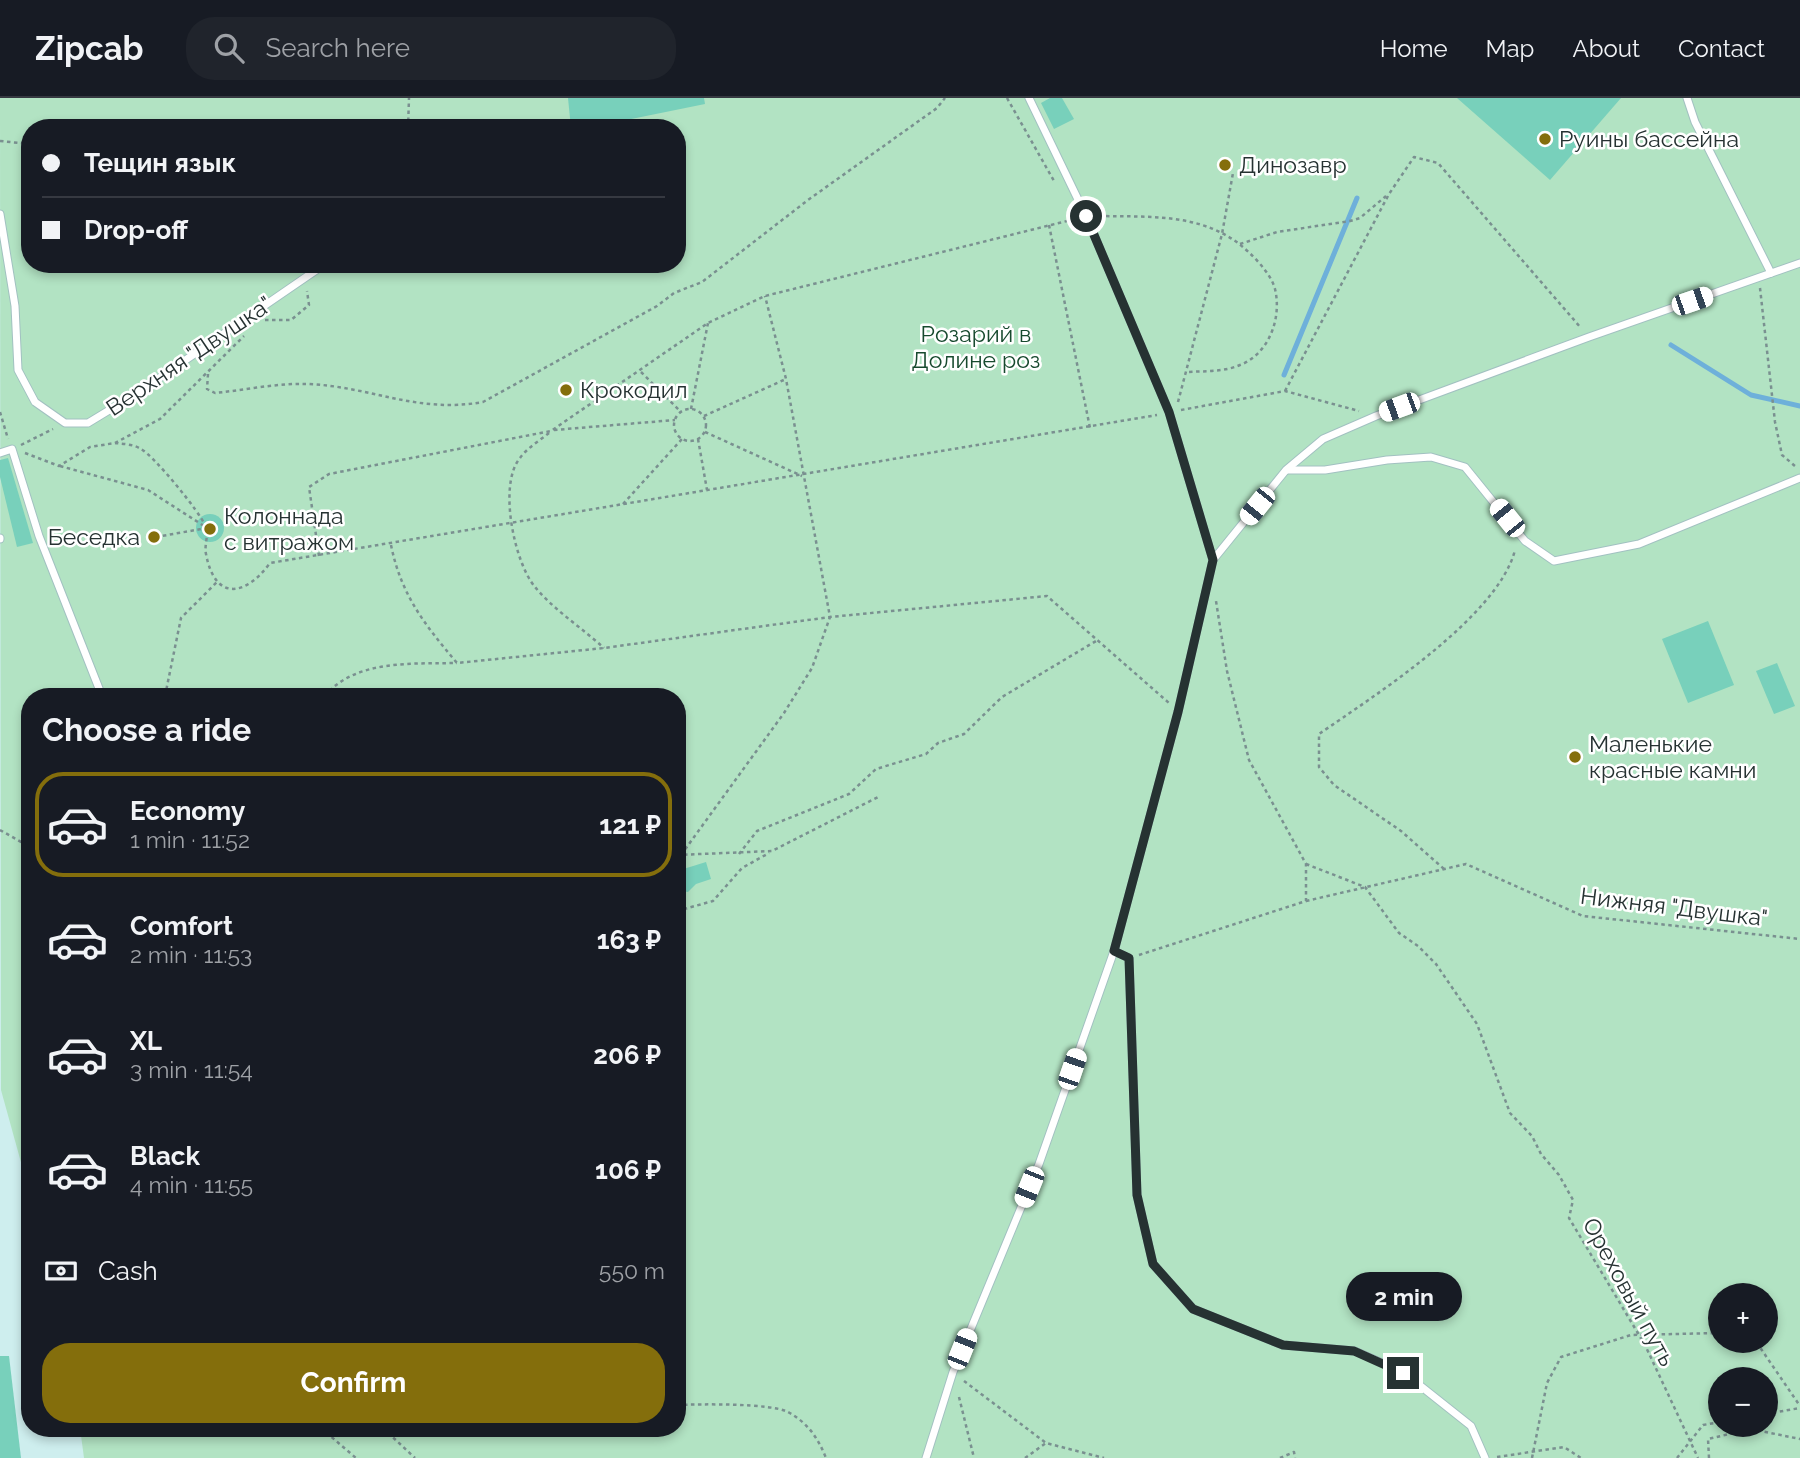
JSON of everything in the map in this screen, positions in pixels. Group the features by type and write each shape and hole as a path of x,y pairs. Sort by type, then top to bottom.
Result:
{"lane":[{"path":"1029,98 1086,216 1169,412 1213,560"},
{"path":"1687,98 1695,122 1771,273"},
{"path":"0,214 15,306 18,370 35,402 65,423"},
{"path":"926,1458 953,1372 1039,1164 1114,951 1178,712 1213,560 1286,470 1323,439 1376,416 1589,337 1800,263"},
{"name":"Верхняя \"Двушка\"","path":"65,423 88,423 139,392 313,273"},
{"path":"0,453 12,449 39,536 100,688"},
{"path":"1286,470 1325,470 1387,460 1431,457 1465,467 1520,534 1554,561 1639,544 1800,478"},
{"path":"1114,951 1129,958 1137,1195 1153,1264 1193,1309 1283,1345 1354,1351 1403,1373 1471,1426 1485,1458"}],"path":[{"path":"408,119 409,98"},
{"path":"208,374 207,389 215,393 305,384 425,406 454,407 483,402 657,306 674,293 702,282 808,200 937,108 945,98"},
{"path":"1007,98 1058,187"},
{"path":"0,141 21,143"},
{"path":"1285,391 1389,194 1415,157 1438,163 1589,337"},
{"path":"1169,412 1177,405 1187,372 1222,234 1233,173"},
{"path":"1239,244 1277,232 1360,218 1389,194"},
{"path":"604,648 534,586 519,554 512,525 511,478 519,459 551,431 708,323 765,296 1086,216 1179,218 1222,234 1239,244 1258,262 1275,288 1275,320 1265,348 1242,365 1214,371 1187,372"},
{"path":"1049,225 1090,428"},
{"path":"1759,278 1774,422 1782,455 1800,470"},
{"path":"258,320 290,320 309,305 305,279"},
{"path":"686,846 784,713 812,668 830,617 786,379 765,296"},
{"path":"691,409 708,323"},
{"path":"115,443 160,419 208,374 250,329"},
{"path":"640,371 681,412"},
{"path":"704,416 786,379"},
{"path":"60,466 90,447 115,443 138,447 148,454 207,528 206,554 217,582 225,589 236,591 249,586 270,563 1090,428 1285,391 1376,416"},
{"path":"682,439 675,431 675,420 681,412 691,409 704,416"},
{"path":"0,412 9,439"},
{"path":"622,505 682,439 698,439 705,432 704,416"},
{"path":"319,556 309,487 329,474 551,431 675,420"},
{"path":"12,449 65,423"},
{"path":"705,432 802,476"},
{"path":"698,439 707,490"},
{"path":"12,449 60,466 148,489 207,528"},
{"path":"156,537 207,528"},
{"path":"1444,869 1401,831 1334,785 1319,767 1319,734 1409,673 1464,621 1493,590 1513,559 1520,534"},
{"path":"391,545 396,568 417,615 457,663"},
{"path":"167,688 181,618 217,582"},
{"path":"1215,593 1227,671 1249,760 1306,864 1306,901"},
{"path":"332,688 356,674 392,665 457,663 604,648 830,617 1047,596 1178,712"},
{"path":"739,854 757,831 849,794 876,769 926,754 938,743 964,734 1002,697 1097,640"},
{"path":"686,908 713,901 742,868 880,796"},
{"path":"0,830 21,842"},
{"path":"686,855 772,851"},
{"path":"1306,864 1365,887"},
{"name":"Нижняя \"Двушка\"","path":"1129,958 1306,901 1466,864 1583,916 1800,939"},
{"name":"Ореховый путь","path":"1365,887 1399,933 1418,946 1458,992 1477,1024 1510,1113 1559,1175 1573,1200 1569,1218 1638,1335 1698,1458"},
{"path":"1532,1458 1548,1383 1561,1357 1638,1335 1708,1333"},
{"path":"1764,1353 1800,1407 1778,1412"},
{"path":"953,1372 1046,1443 1104,1458"},
{"path":"959,1397 974,1458"},
{"path":"686,1405 714,1404 786,1411 817,1435 825,1458"},
{"path":"1677,1458 1703,1426 1708,1425"},
{"path":"1709,1458 1708,1440 1751,1429 1800,1439"},
{"path":"332,1437 356,1458"},
{"path":"393,1437 415,1458"},
{"path":"1024,1458 1046,1443"},
{"path":"1493,1458 1564,1447 1581,1458"},
{"path":"1279,1458 1294,1452 1295,1458"}],"green space":[{"name":"Розарий в Долине роз","path":"0,98 1800,98 1800,1458 84,1458 81,1437 686,1437 686,688 21,688 21,1162 1,1090"}],"building":[{"path":"568,98 704,98 705,104 631,119 570,119"},
{"path":"1050,98 1062,98 1074,119 1054,129 1041,103"},
{"name":"Руины бассейна","path":"1457,98 1621,98 1550,180"},
{"path":"8,458 33,543 17,547 0,477 0,460"},
{"name":"Колоннада с витражом","path":"210,514 220,518 224,528 220,538 210,542 200,538 196,528 200,518"},
{"path":"1708,621 1734,685 1688,703 1662,639"},
{"path":"1777,663 1795,706 1774,714 1756,671"},
{"path":"706,862 711,879 696,884 686,892 686,868"},
{"path":"0,1356 9,1356 21,1458 0,1458"}],"waterway":[{"path":"1284,375 1357,198"},
{"path":"1671,345 1751,395 1800,406"}],"place":[{"name":"Руины бассейна","path":"1545,139"},
{"name":"Динозавр","path":"1225,165"},
{"name":"Крокодил","path":"566,390"},
{"name":"Колоннада с витражом","path":"210,529"},
{"name":"Беседка","path":"154,537"},
{"name":"Маленькие красные камни","path":"1575,757"}],"route":[{"path":"1086,216 1169,412 1213,560 1178,712 1114,951 1129,958 1137,1195 1153,1264 1193,1309 1283,1345 1354,1351 1403,1373"}]}
